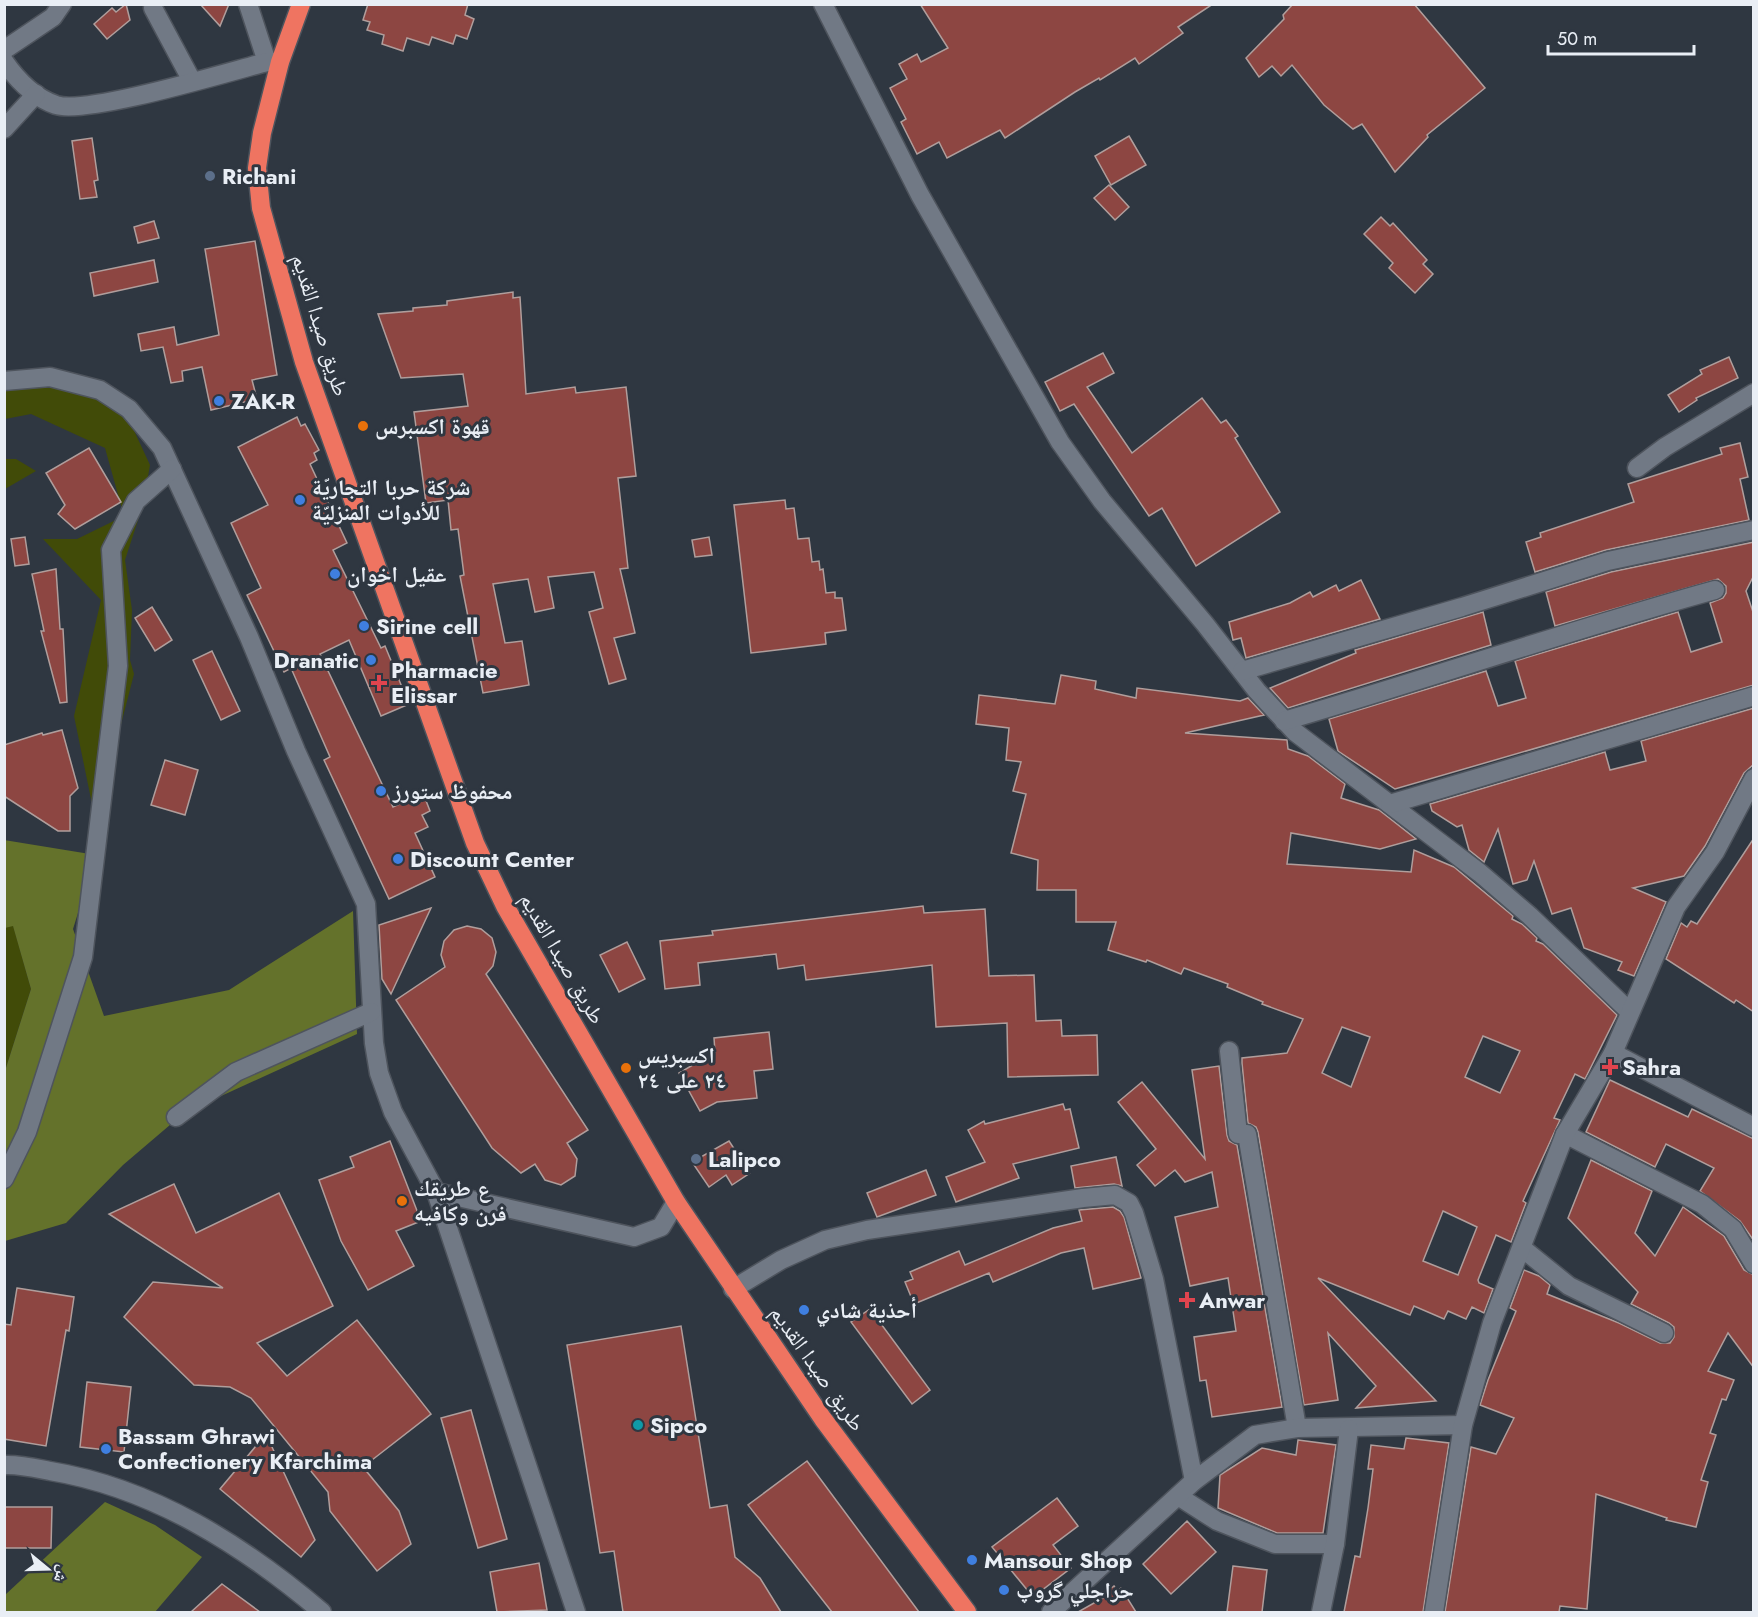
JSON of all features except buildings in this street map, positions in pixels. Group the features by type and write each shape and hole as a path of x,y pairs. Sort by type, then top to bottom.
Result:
{"highway":[{"name":"طريق صيدا القديم","path":"301,4 274,62 257,168 261,208 304,362 475,843 505,906 676,1202 823,1419 967,1612"}],"street":[{"path":"4,50 53,17 63,4"},
{"path":"4,61 18,81 36,94 57,105 73,106 132,96 274,62 248,4"},
{"path":"823,4 920,195 1060,442 1102,501 1284,721 1530,916 1629,1011"},
{"path":"153,8 192,81"},
{"path":"4,129 36,94"},
{"path":"4,381 50,377 100,390 129,409 162,448 172,469 249,637 296,751 366,904 371,1012 379,1073 393,1113 436,1192 576,1612"},
{"path":"1637,468 1665,447 1754,393"},
{"path":"4,1179 27,1132 83,957 118,666 111,550 136,501 172,469"},
{"path":"1242,670 1462,607 1608,561 1754,530"},
{"path":"1284,721 1444,674 1610,619 1715,590"},
{"path":"1390,804 1754,696"},
{"path":"1434,1612 1463,1425 1492,1323 1565,1134 1613,1053 1629,1011 1676,907 1715,852 1754,778"},
{"path":"176,1117 236,1072 371,1012"},
{"path":"1229,1051 1238,1134 1247,1134 1297,1428"},
{"path":"1613,1053 1754,1127"},
{"path":"1565,1134 1702,1204 1733,1229 1754,1264"},
{"path":"436,1192 634,1236 652,1232 661,1227 676,1202"},
{"path":"734,1289 781,1260 825,1240 867,1230 1115,1195 1124,1199 1134,1213 1154,1280 1194,1481"},
{"path":"1521,1248 1569,1286 1664,1333"},
{"path":"1051,1612 1194,1481 1254,1435 1297,1428 1349,1429 1463,1425"},
{"path":"1321,1612 1335,1544 1349,1429"},
{"path":"4,1465 63,1473 112,1485 165,1506 233,1546 322,1612"},
{"path":"1178,1496 1217,1521 1275,1544 1335,1544"}],"green space":[{"path":"18,388 104,388 124,409 150,465 143,505 125,560 132,610 130,660 134,674 99,810 92,804 74,716 101,600 43,539 77,539 124,516 105,448 31,414 5,419 5,391"},
{"path":"5,459 16,459 36,471 5,489"},
{"path":"4,840 96,855 73,929 104,1016 229,990 353,911 357,1034 184,1113 123,1165 66,1223 5,1241 5,1071 31,989 13,926 5,928"},
{"path":"13,925 31,989 5,1071 5,928"},
{"path":"105,1502 155,1525 202,1557 155,1612 5,1612 5,1595"}],"place":[{"name":"Richani","path":"210,176"},
{"name":"ZAK-R","path":"219,401"},
{"name":"قهوة اكسبرس","path":"363,426"},
{"name":"شركة حربا التجاريّة للأدوات المنزليّة","path":"300,500"},
{"name":"عقيل اخوان","path":"335,574"},
{"name":"Sirine cell","path":"364,626"},
{"name":"Dranatic","path":"371,660"},
{"name":"Pharmacie Elissar","path":"379,683"},
{"name":"محفوظ ستورز","path":"381,791"},
{"name":"Discount Center","path":"398,859"},
{"name":"Sahra","path":"1610,1067"},
{"name":"اكسبريس ٢٤ على ٢٤","path":"626,1068"},
{"name":"Lalipco","path":"696,1159"},
{"name":"ع طريقك فرن وكافيه","path":"402,1201"},
{"name":"Anwar","path":"1187,1300"},
{"name":"أحذية شادي","path":"804,1310"},
{"name":"Sipco","path":"638,1425"},
{"name":"Bassam Ghrawi Confectionery Kfarchima","path":"106,1449"},
{"name":"Mansour Shop","path":"972,1560"},
{"name":"حراجلي گروپ","path":"1004,1590"}]}
